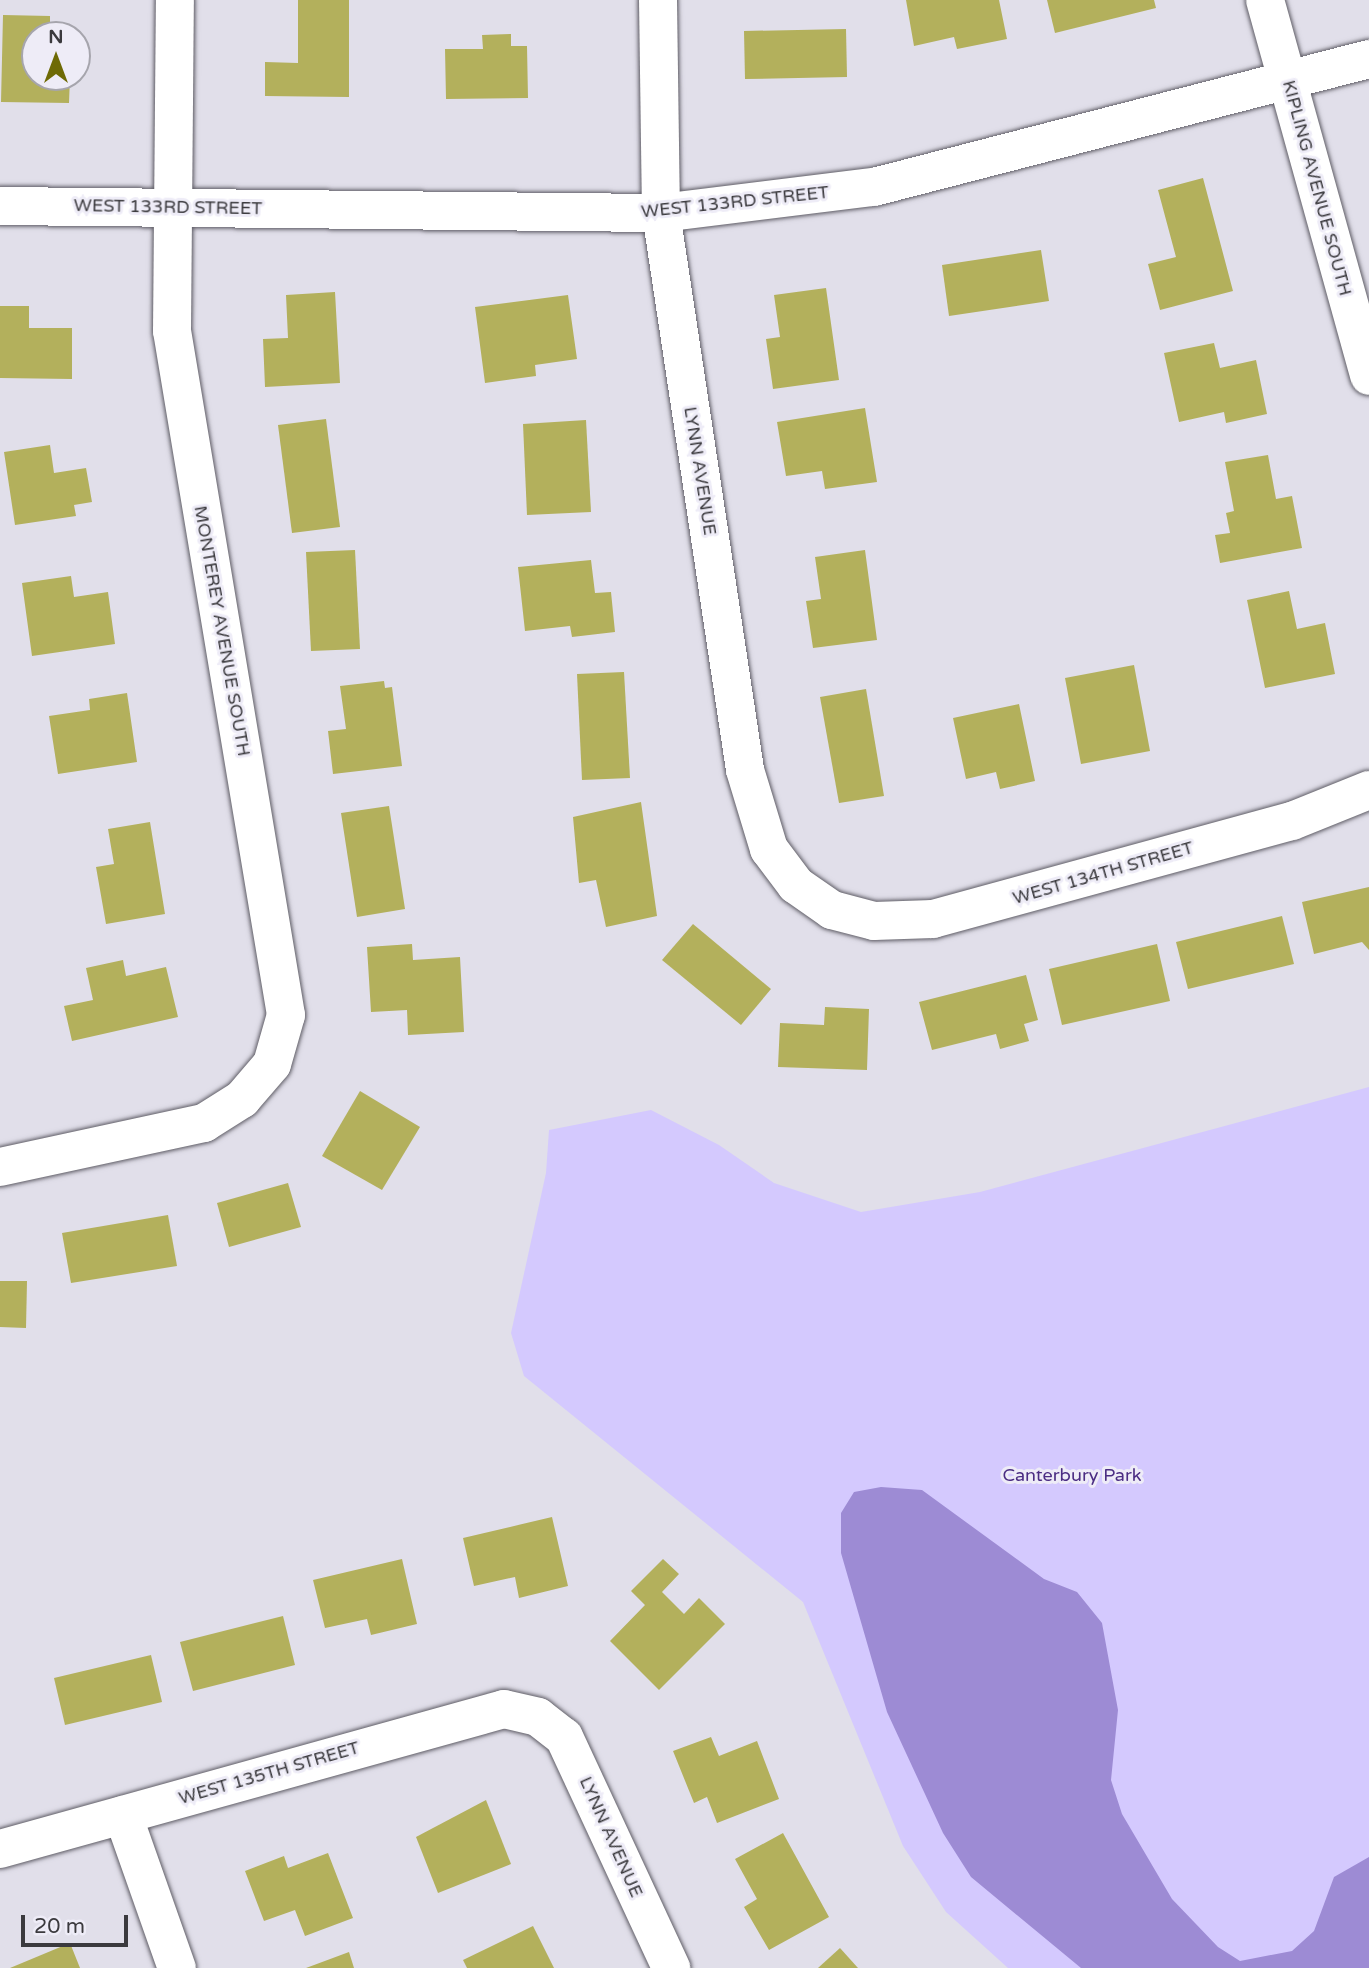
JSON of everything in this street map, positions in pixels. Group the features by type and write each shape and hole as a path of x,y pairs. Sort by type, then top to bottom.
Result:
{"street":[{"name":"MONTEREY AVENUE SOUTH","path":"0,1167 103,1147 204,1123 242,1099 272,1064 286,1014 172,331 171,207 175,0"},
{"name":"LYNN AVENUE","path":"658,0 661,213 755,815 796,885 832,910"},
{"name":"KIPLING AVENUE SOUTH","path":"1265,0 1369,376"},
{"name":"WEST 133RD STREET","path":"0,205 661,213 874,187 1369,59"},
{"name":"WEST 134TH STREET","path":"832,910 874,921 933,919 1292,821 1369,790"},
{"name":"WEST 135TH STREET","path":"0,1849 469,1714 504,1709 538,1717"},
{"name":"LYNN AVENUE","path":"538,1717 564,1737 575,1757 671,1968"},
{"path":"123,1815 177,1968"}],"green space":[{"name":"Canterbury Park","path":"1369,1087 1369,1968 1008,1968 946,1912 903,1846 803,1602 524,1376 511,1333 546,1173 549,1130 651,1110 719,1145 774,1183 861,1212 980,1192"}],"shaded area":[{"path":"881,1487 922,1490 1044,1579 1077,1592 1102,1623 1118,1710 1111,1780 1122,1814 1172,1899 1218,1947 1240,1961 1292,1951 1314,1931 1334,1877 1369,1857 1369,1968 1081,1968 971,1877 943,1833 887,1712 841,1553 841,1513 854,1492"}],"building":[{"path":"298,0 349,0 349,97 265,96 265,62 298,63"},
{"path":"906,0 999,0 1007,39 957,49 954,37 914,46"},
{"path":"1047,0 1154,0 1156,8 1055,33"},
{"path":"3,15 50,16 50,21 21,21 21,91 69,91 69,103 1,102"},
{"path":"846,29 847,77 745,79 744,31"},
{"path":"511,34 511,46 527,46 528,98 446,99 445,49 483,49 482,35"},
{"path":"1203,178 1233,291 1160,310 1148,264 1176,257 1158,190"},
{"path":"1041,250 1049,301 949,316 942,265"},
{"path":"826,288 839,380 773,389 766,339 780,337 774,295"},
{"path":"335,292 340,383 265,387 263,339 288,338 286,295"},
{"path":"568,295 577,359 535,365 536,376 485,383 475,307"},
{"path":"0,306 29,306 29,328 72,328 72,379 0,378"},
{"path":"1214,343 1220,368 1256,360 1267,414 1226,423 1224,412 1179,422 1164,353"},
{"path":"865,408 877,482 825,489 822,471 786,476 777,422"},
{"path":"326,419 340,527 292,533 278,425"},
{"path":"586,420 591,512 527,515 523,424"},
{"path":"50,445 54,473 86,468 92,502 74,505 76,516 15,525 4,452"},
{"path":"1268,455 1276,499 1292,496 1302,548 1220,563 1215,535 1230,533 1226,513 1234,511 1225,462"},
{"path":"355,550 360,649 311,651 306,552"},
{"path":"865,550 877,640 813,648 806,601 821,599 815,557"},
{"path":"591,560 595,593 611,592 615,632 572,637 570,626 525,631 518,567"},
{"path":"71,576 74,597 108,592 115,644 32,656 22,583"},
{"path":"1289,591 1297,629 1325,623 1335,674 1265,688 1247,600"},
{"path":"1134,665 1150,751 1081,764 1065,678"},
{"path":"624,672 630,778 582,780 577,674"},
{"path":"384,681 385,688 392,687 402,766 333,774 328,731 346,729 340,686"},
{"path":"866,689 884,796 839,803 820,697"},
{"path":"127,693 137,762 58,774 49,716 90,710 89,699"},
{"path":"1019,704 1035,781 1000,789 996,772 966,779 953,718"},
{"path":"641,802 657,916 606,927 596,880 579,883 573,817"},
{"path":"389,806 405,909 357,917 341,813"},
{"path":"150,822 165,914 106,924 96,867 114,864 108,829"},
{"path":"1369,887 1369,950 1362,942 1314,954 1302,902"},
{"path":"1282,916 1294,964 1188,989 1176,942"},
{"path":"693,924 771,989 741,1025 662,960"},
{"path":"412,944 413,960 460,957 464,1032 408,1035 407,1010 371,1012 367,947"},
{"path":"1157,944 1170,1001 1062,1025 1049,969"},
{"path":"123,960 126,976 166,967 178,1017 72,1041 64,1006 93,1000 86,968"},
{"path":"1026,975 1038,1020 1024,1024 1029,1041 1000,1049 996,1034 932,1050 919,1002"},
{"path":"825,1007 869,1009 867,1070 778,1067 780,1023 824,1025"},
{"path":"360,1091 420,1127 382,1190 322,1156"},
{"path":"288,1183 301,1227 229,1247 217,1203"},
{"path":"168,1215 177,1266 71,1283 62,1233"},
{"path":"0,1281 27,1281 26,1328 0,1327"},
{"path":"552,1517 568,1586 519,1598 515,1577 474,1586 463,1538"},
{"path":"402,1559 417,1624 371,1635 367,1619 325,1628 313,1580"},
{"path":"663,1559 679,1574 662,1592 684,1614 699,1598 725,1624 659,1690 610,1641 645,1605 631,1591"},
{"path":"283,1616 295,1665 193,1691 180,1642"},
{"path":"151,1655 162,1702 65,1725 54,1678"},
{"path":"711,1737 719,1756 757,1741 779,1799 717,1823 707,1797 694,1803 673,1751"},
{"path":"486,1800 511,1864 438,1893 416,1837"},
{"path":"783,1833 829,1917 769,1950 744,1907 757,1899 735,1859"},
{"path":"328,1853 353,1918 305,1936 295,1910 264,1921 245,1871 284,1856 288,1868"},
{"path":"533,1926 554,1968 467,1968 463,1960"},
{"path":"70,1943 80,1968 10,1968"},
{"path":"840,1948 858,1968 818,1968"},
{"path":"349,1952 354,1968 306,1968"}]}
